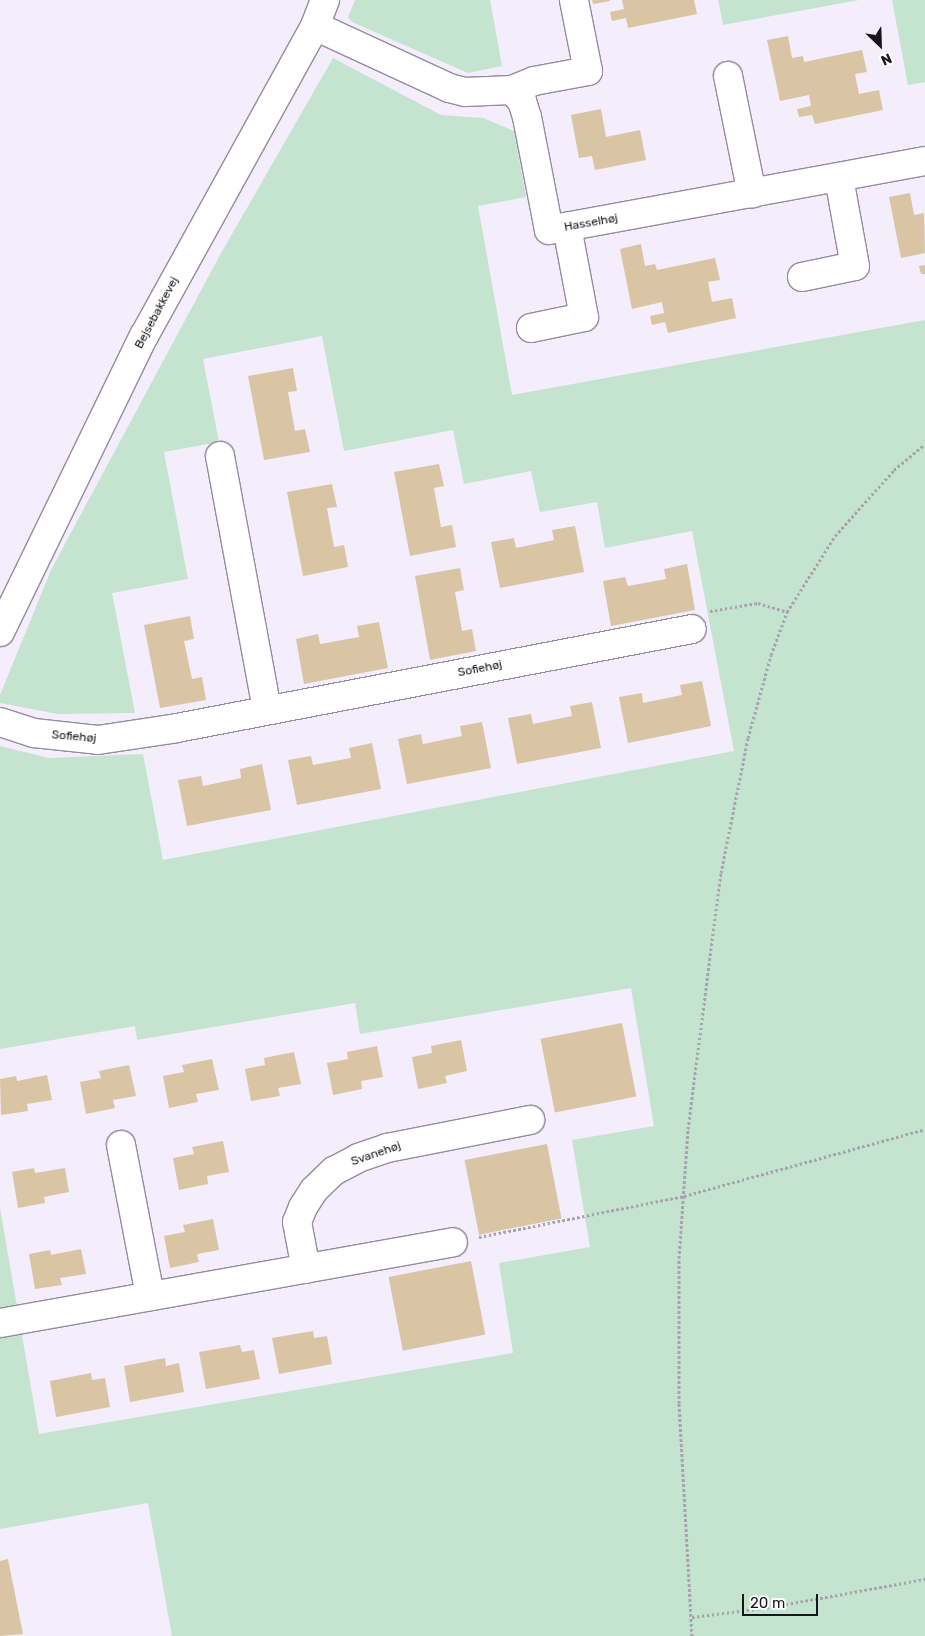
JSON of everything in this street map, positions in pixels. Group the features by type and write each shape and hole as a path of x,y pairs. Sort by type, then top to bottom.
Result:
{"street":[{"name":"Bejsebakkevej","path":"0,632 144,336 315,26 324,0"},
{"path":"315,26 449,88 465,92 512,90 534,81 588,71 574,0"},
{"path":"728,76 752,194"},
{"name":"Hasselhøj","path":"512,90 522,101 527,117 549,230 925,161"},
{"path":"802,277 856,266 839,178"},
{"path":"531,328 584,317 567,227"},
{"path":"220,456 267,709"},
{"name":"Sofiehøj","path":"0,722 34,733 98,740 177,728 267,709 692,629"},
{"name":"Svanehøj","path":"306,1269 297,1222 303,1207 314,1190 334,1171 358,1158 387,1148 530,1120"},
{"path":"121,1145 150,1296"},
{"path":"0,1323 453,1242"}],"path":[{"path":"692,1636 679,1403 679,1258 688,1129 721,873 748,738 771,655 787,612 835,536 894,470 925,444"},
{"path":"692,629 701,613 758,603 787,612"},
{"path":"453,1242 684,1196 925,1129"},
{"path":"692,1617 771,1607 925,1579"}],"green space":[{"path":"355,0 490,0 502,66 468,73 352,22 348,17"},
{"path":"718,0 859,0 723,25"},
{"path":"892,0 925,0 925,82 908,85"},
{"path":"333,58 441,115 483,118 514,131 526,197 478,206 512,395 925,320 925,1636 172,1636 148,1503 0,1529 0,1208 39,1434 513,1353 499,1263 590,1247 572,1140 654,1126 631,988 360,1034 355,1003 137,1040 135,1026 0,1049 0,746 49,758 143,754 163,860 734,751 692,531 605,548 597,502 540,512 531,471 464,484 453,430 344,451 322,336 203,359 219,442 164,452 188,579 112,593 135,713 58,714 0,703 0,695 51,570 220,255"}],"building":[{"path":"592,0 610,0 610,1 593,4"},
{"path":"622,0 694,0 697,14 628,28 626,18 612,21 610,12 624,9"},
{"path":"788,36 792,58 803,56 804,62 862,50 867,72 855,74 859,94 879,90 883,110 815,124 812,115 799,117 797,109 811,106 809,95 780,101 767,40"},
{"path":"601,109 606,137 640,130 646,160 595,170 592,156 579,158 571,115"},
{"path":"910,193 914,215 924,213 925,253 901,258 889,197"},
{"path":"641,244 645,266 655,264 657,270 715,258 720,280 708,282 712,302 732,298 736,318 668,333 665,322 652,325 650,316 664,313 662,302 632,309 620,249"},
{"path":"925,265 925,274 921,274 919,266"},
{"path":"293,368 297,391 288,392 295,431 305,429 310,452 264,460 248,376"},
{"path":"439,464 444,486 434,488 441,527 452,525 456,547 410,556 394,472"},
{"path":"332,484 337,507 327,508 334,547 344,545 348,567 303,576 287,492"},
{"path":"575,526 584,572 500,588 491,542 514,538 516,548 554,540 552,530"},
{"path":"687,564 695,610 611,626 603,581 625,577 628,586 666,579 664,569"},
{"path":"460,568 464,590 455,592 462,631 472,629 476,651 430,660 415,576"},
{"path":"190,616 194,639 184,641 192,679 202,677 206,700 160,708 144,625"},
{"path":"379,622 388,668 304,684 296,639 318,634 320,644 359,637 357,626"},
{"path":"702,681 711,726 628,743 619,697 642,693 643,703 682,695 680,685"},
{"path":"592,702 601,748 517,764 508,718 531,714 533,724 572,716 570,706"},
{"path":"482,722 491,768 407,784 398,739 421,734 423,744 462,736 460,726"},
{"path":"372,743 381,789 297,805 288,760 311,756 313,765 351,758 349,748"},
{"path":"262,764 271,810 187,826 178,780 201,776 203,786 241,778 240,769"},
{"path":"622,1023 636,1097 555,1112 541,1039"},
{"path":"461,1040 467,1071 445,1076 447,1083 418,1089 412,1057 432,1053 431,1046"},
{"path":"377,1046 383,1077 361,1081 362,1089 333,1095 327,1063 348,1059 347,1052"},
{"path":"294,1052 301,1084 278,1088 280,1096 251,1101 245,1069 265,1065 264,1058"},
{"path":"212,1059 219,1090 196,1094 198,1102 169,1108 163,1076 184,1072 182,1065"},
{"path":"129,1065 136,1096 113,1100 115,1108 86,1114 80,1082 101,1078 99,1071"},
{"path":"47,1075 52,1100 27,1104 28,1111 1,1115 0,1079 16,1076 17,1081"},
{"path":"223,1141 229,1172 207,1176 208,1184 179,1190 173,1158 194,1154 192,1147"},
{"path":"547,1144 562,1219 479,1235 465,1160"},
{"path":"34,1168 35,1173 65,1168 69,1192 44,1197 45,1203 18,1208 12,1172"},
{"path":"213,1219 219,1250 197,1254 199,1262 170,1268 164,1236 185,1232 183,1225"},
{"path":"81,1249 86,1274 60,1278 62,1285 35,1289 29,1254 50,1250 51,1255"},
{"path":"471,1261 485,1335 403,1351 389,1277"},
{"path":"313,1331 314,1338 327,1336 332,1364 279,1374 272,1338"},
{"path":"240,1345 242,1352 254,1350 260,1379 206,1389 199,1352"},
{"path":"165,1358 166,1366 179,1363 184,1392 130,1402 124,1366"},
{"path":"91,1373 92,1380 105,1378 110,1407 56,1417 50,1381"},
{"path":"8,1559 23,1634 0,1636 0,1561"}]}
